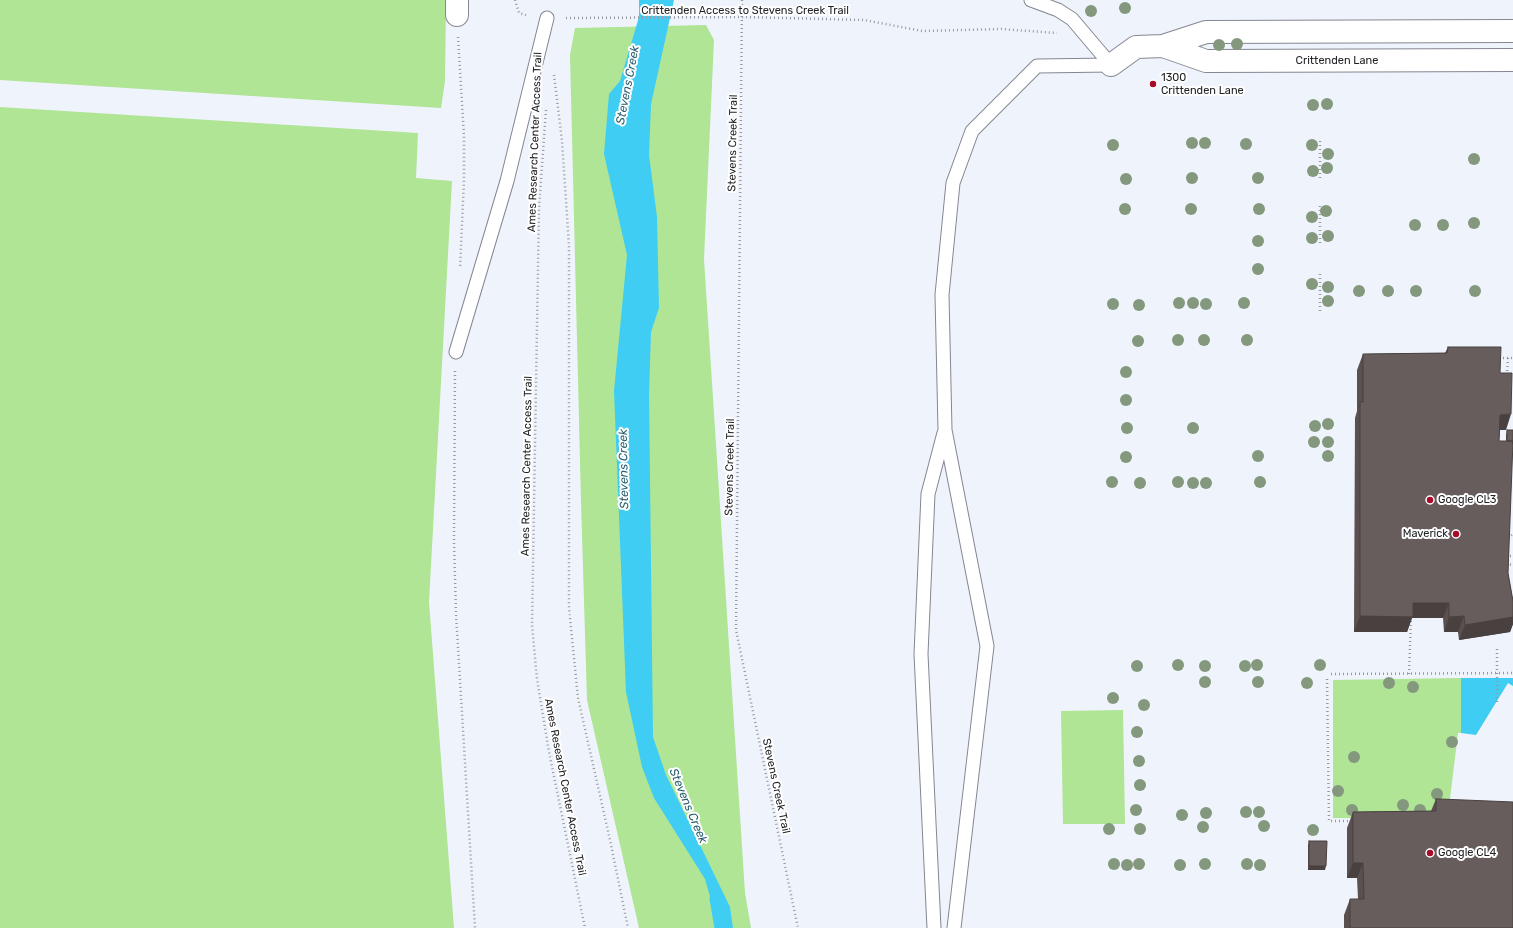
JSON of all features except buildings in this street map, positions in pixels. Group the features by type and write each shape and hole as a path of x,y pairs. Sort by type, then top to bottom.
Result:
{"street":[{"name":"Crittenden Lane","path":"1111,65 1136,47 1163,46 1206,32 1513,31"},
{"name":"Crittenden Lane","path":"1163,46 1206,61 1513,60"}],"lane":[{"path":"1031,0 1058,10 1072,19 1111,65"},
{"path":"456,352 507,181 547,18"},
{"path":"954,928 987,646 945,430 942,295 953,183 972,131 1036,66 1111,65"},
{"path":"934,928 921,654 928,494 945,430"}],"path":[{"name":"Stevens Creek Trail","path":"742,0 736,630 798,928"},
{"path":"457,7 464,144 464,180 459,274"},
{"name":"Crittenden Access to Stevens Creek Trail","path":"584,18 743,17 864,20 922,31 1001,29 1065,33"},
{"path":"554,72 562,141 569,246 569,608 578,698 628,928"},
{"name":"Ames Research Center Access Trail","path":"546,109 539,208 532,626 537,679 549,752 585,928"},
{"path":"1320,141 1320,178"},
{"path":"1320,206 1320,244"},
{"path":"1320,272 1320,311"},
{"path":"456,352 454,541 456,614 475,928"},
{"path":"1492,358 1513,358"},
{"path":"1507,378 1508,358"},
{"path":"1504,541 1513,534"},
{"path":"1503,556 1513,556"},
{"path":"1503,564 1513,565"},
{"path":"1409,674 1411,618"},
{"path":"1497,649 1497,702"},
{"path":"1331,674 1513,673"},
{"path":"1327,679 1329,821 1352,821"}],"green space":[{"path":"0,0 446,0 445,81 441,108 0,80"},
{"path":"706,25 714,40 704,259 745,893 751,928 639,928 587,700 570,55 575,28"},
{"path":"0,107 418,133 416,178 452,181 429,602 454,928 0,928"},
{"path":"1461,678 1461,733 1458,733 1448,815 1430,818 1333,818 1333,680"},
{"path":"1123,710 1125,824 1063,824 1061,711"}],"water":[{"path":"639,0 674,0 651,104 649,155 657,217 659,308 651,332 649,394 653,737 666,775 730,907 733,928 719,928 705,879 654,798 642,767 626,692 614,391 627,255 604,154 609,94 620,81 639,17"},
{"path":"1461,678 1513,678 1513,686 1508,683 1476,735 1461,733"}],"waterway":[{"name":"Stevens Creek","path":"713,899 718,928"}],"place":[{"name":"1300 Crittenden Lane","path":"1153,84"},
{"name":"Google CL3","path":"1430,500"},
{"name":"Maverick","path":"1456,534"},
{"name":"Google CL4","path":"1430,853"}]}
